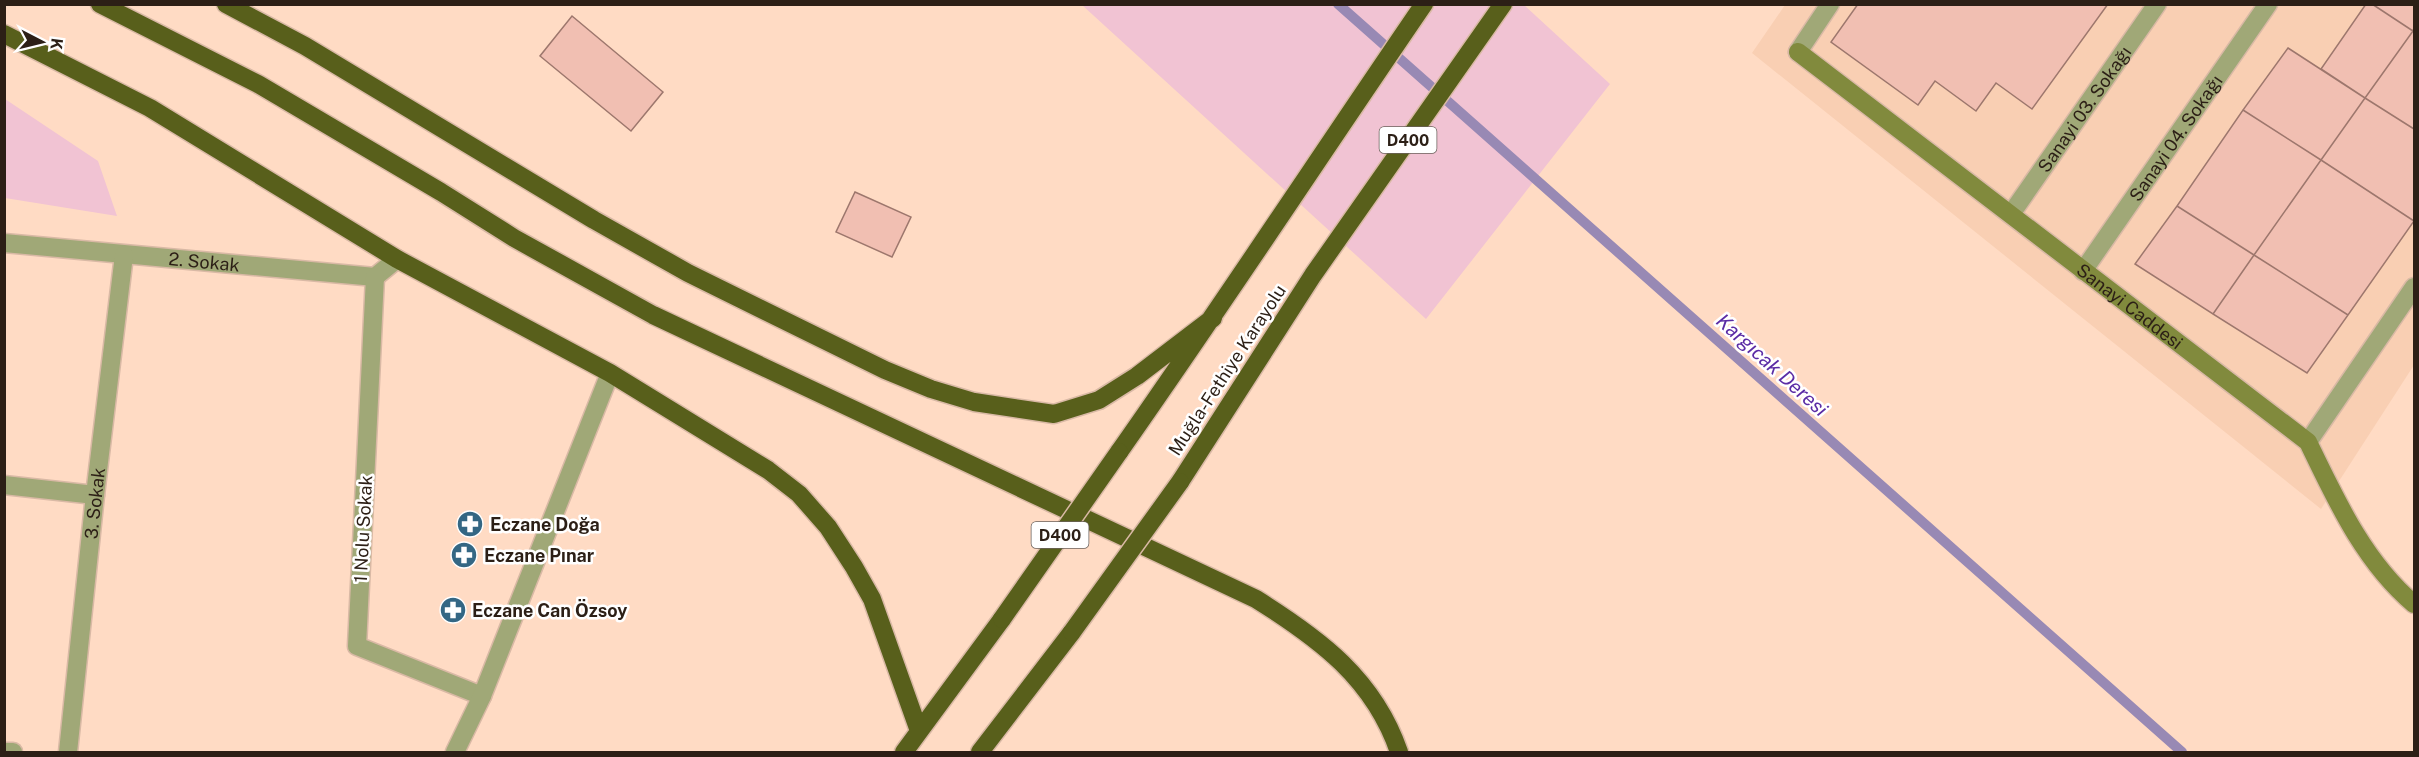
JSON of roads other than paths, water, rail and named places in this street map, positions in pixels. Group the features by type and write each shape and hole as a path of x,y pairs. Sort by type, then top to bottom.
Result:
{"highway":[{"path":"100,4 258,84 514,238 653,315 1256,599 1304,629 1339,659 1368,692 1392,733 1399,753"},
{"path":"226,4 305,46 594,220 688,273 885,370 931,389 974,402 1054,414 1099,400 1137,376 1213,318"},
{"name":"D400","path":"904,753 1002,619 1213,318 1251,256 1424,4"},
{"name":"Muğla-Fethiye Karayolu","path":"980,753 1007,714 1072,632 1180,482 1313,275 1503,4"},
{"path":"4,34 150,108 397,259 610,373 768,470 799,494 828,527 873,599 919,731"},
{"path":"991,753 1007,714"}],"street":[{"name":"Sanayi Caddesi","path":"1830,4 1797,52 2308,442 2357,536 2381,571 2415,604"},
{"name":"Sanayi 03. Sokağı","path":"2011,214 2157,4"},
{"name":"Sanayi 04. Sokağı","path":"2083,271 2268,4"},
{"name":"2. Sokak","path":"4,243 375,277"},
{"name":"3. Sokak","path":"68,753 95,495 124,255"},
{"path":"375,277 397,259"},
{"name":"1 Nolu Sokak","path":"375,277 357,646 482,696"},
{"path":"2308,442 2415,287"},
{"path":"455,753 482,696 610,373"},
{"path":"4,485 95,495"},
{"path":"4,752 13,753"}],"waterway":[{"name":"Kargıcak Deresi","path":"1338,4 2182,752"}],"place":[{"name":"Eczane Doğa","path":"470,524"},
{"name":"Eczane Pınar","path":"464,555"},
{"name":"Eczane Can Özsoy","path":"453,610"}]}
